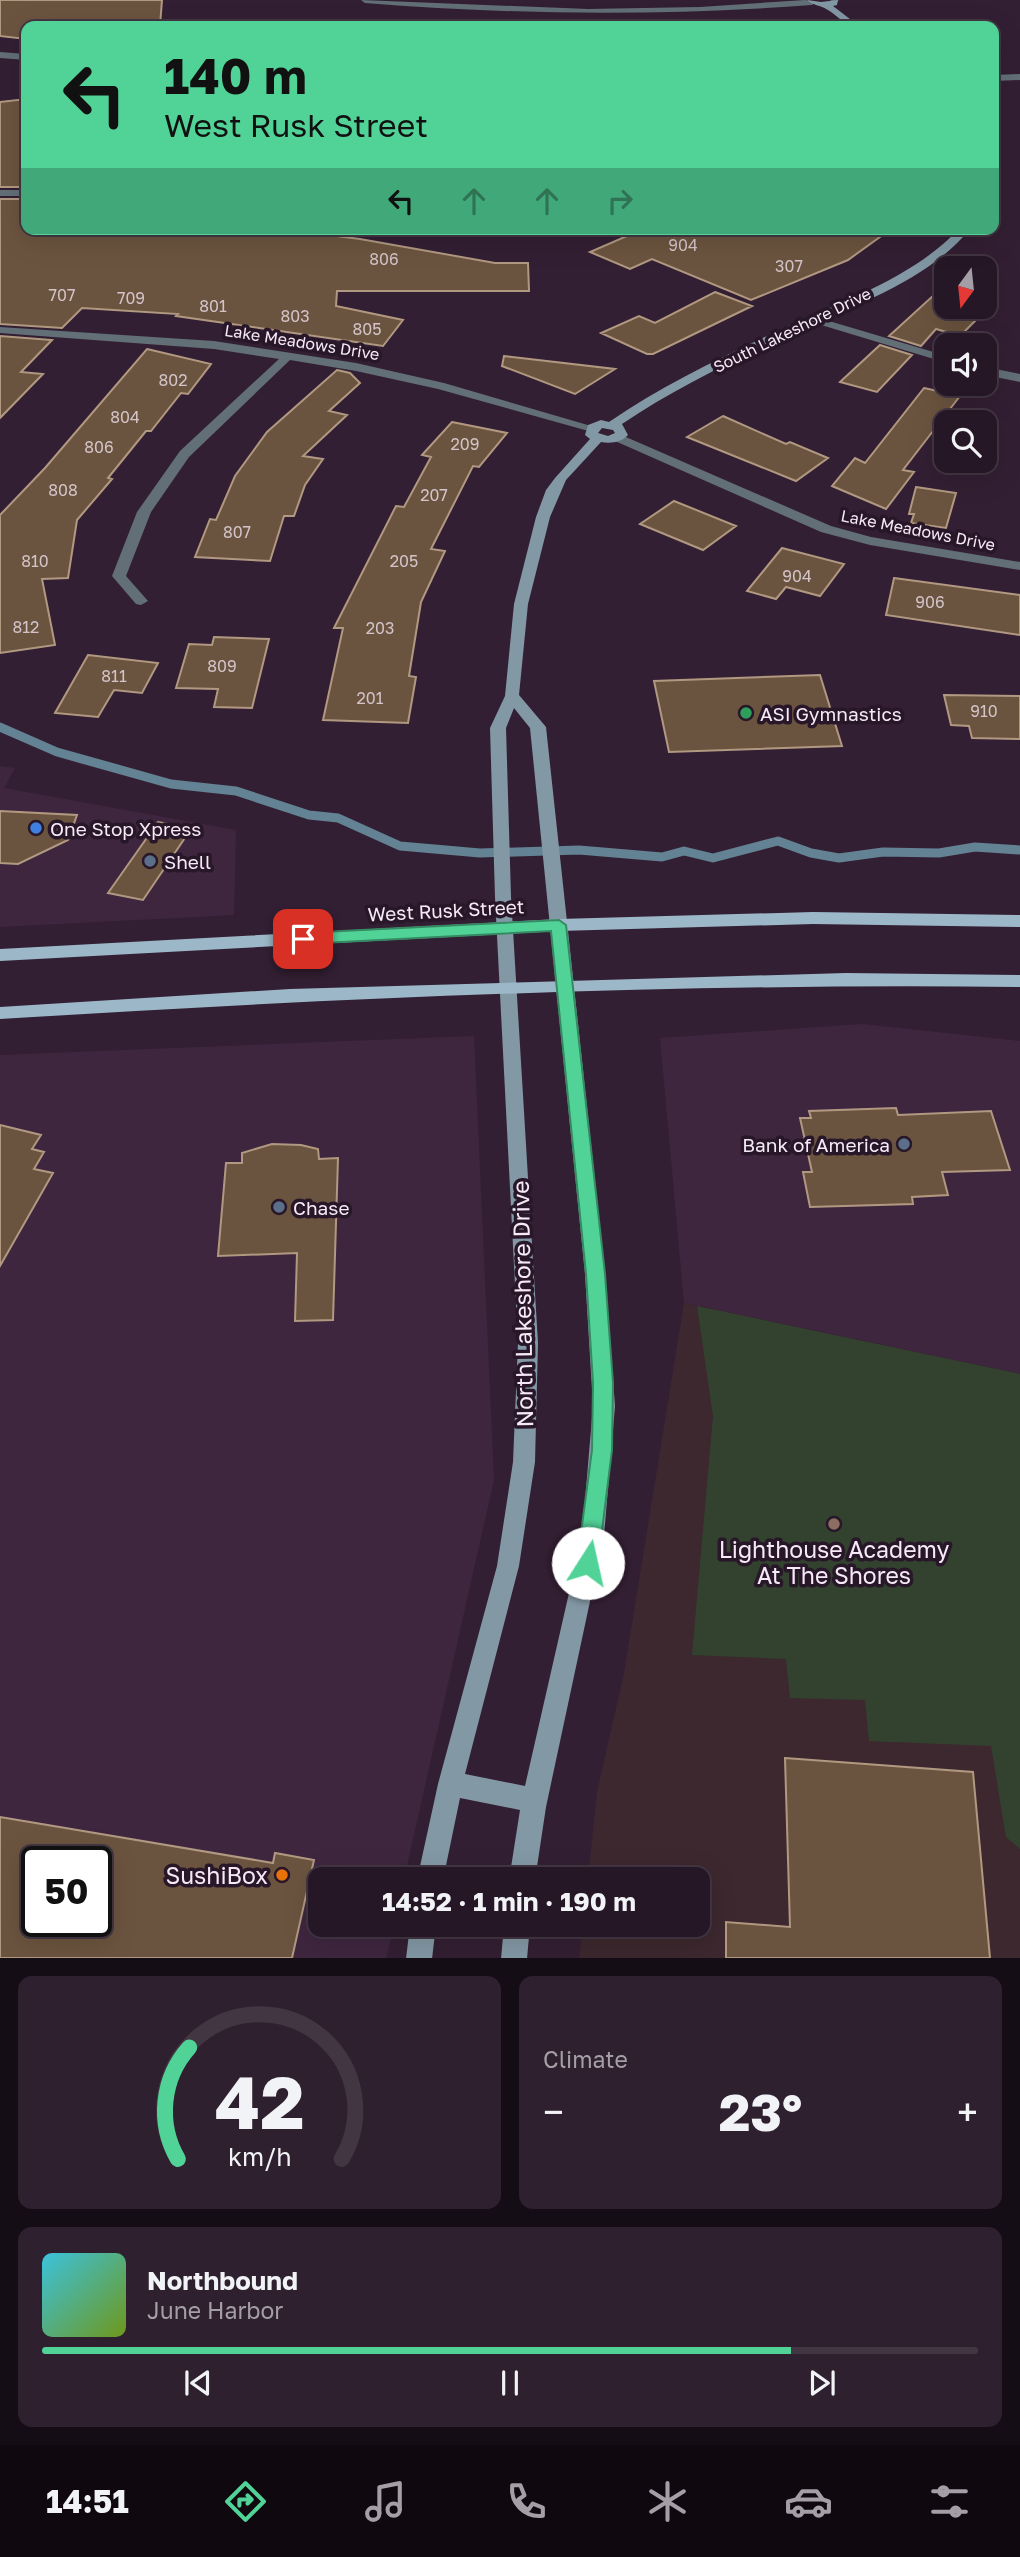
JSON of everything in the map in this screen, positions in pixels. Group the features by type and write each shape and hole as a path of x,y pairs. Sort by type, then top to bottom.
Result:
{"main road":[{"name":"West Rusk Street","path":"0,955 559,925 813,918 1020,920"},
{"path":"0,1013 290,995 846,979 1020,981"}],"street":[{"path":"365,0 587,11 679,10 833,1 851,21"},
{"path":"0,55 21,57"},
{"path":"0,66 12,56"},
{"path":"999,78 1020,77"},
{"path":"0,193 21,193"},
{"name":"South Lakeshore Drive","path":"595,433 616,431 666,392 812,319 892,283 934,258 959,235"},
{"path":"812,319 934,356"},
{"name":"Lake Meadows Drive","path":"0,330 214,345 356,367 430,383 595,433"},
{"path":"141,601 119,576 145,512 184,454 287,357"},
{"path":"997,373 1020,378"},
{"name":"Lake Meadows Drive","path":"616,431 826,529 870,541 1020,566"},
{"path":"506,927 498,728 512,695 521,604 542,517 553,490 595,433"},
{"path":"512,695 538,727 567,989 598,1308 604,1406 593,1536 535,1800 524,1867"},
{"name":"North Lakeshore Drive","path":"433,1867 450,1784 508,1566 524,1462 528,1343 506,927"},
{"path":"450,1784 535,1800"},
{"path":"419,1958 422,1937"},
{"path":"514,1958 516,1937"}],"shaded area":[{"path":"0,766 15,768 4,788 236,830 234,915 0,927"},
{"path":"862,1024 1020,1041 1020,1374 684,1303 660,1038"},
{"path":"474,1036 494,1480 407,1867 308,1867 308,1937 391,1937 386,1958 0,1958 0,1055"},
{"name":"Lighthouse Academy At The Shores","path":"684,1303 1020,1374 1020,1958 579,1958 582,1937 710,1937 710,1867 589,1867 597,1792 624,1673"}],"green space":[{"path":"697,1306 1020,1374 1020,1849 1006,1837 991,1746 869,1741 865,1700 790,1698 786,1659 692,1655 713,1416"}],"building":[{"path":"0,0 162,0 160,21 21,21 21,38 0,36"},
{"path":"21,100 21,187 0,187 0,102"},
{"path":"0,199 21,199 21,235 329,235 495,263 528,263 529,291 337,291 336,306 403,320 383,346 176,316 178,314 82,308 62,328 0,324"},
{"path":"629,235 883,235 848,260 751,300 652,259 630,269 590,252"},
{"path":"715,292 752,306 653,354 647,354 601,333 639,316 655,323"},
{"path":"934,295 934,319 977,319 963,333 936,329 921,346 889,336"},
{"path":"0,336 52,340 21,372 43,374 0,418"},
{"path":"880,345 912,355 877,392 840,382"},
{"path":"147,349 211,364 188,394 181,393 151,431 146,431 108,478 112,479 77,520 68,578 42,579 55,645 0,653 0,515 45,468"},
{"path":"504,356 615,369 575,394 502,366"},
{"path":"337,370 350,373 360,383 329,411 347,415 303,456 323,459 305,485 294,516 284,516 270,561 195,557 210,519 216,520 235,476 267,432"},
{"path":"924,388 934,390 934,396 960,396 949,410 934,410 934,430 903,470 914,472 886,509 832,486 855,458 865,463"},
{"path":"723,416 786,444 790,442 828,458 796,481 687,437"},
{"path":"452,422 507,433 479,467 473,466 431,549 445,551 421,602 409,676 416,677 408,723 323,720 343,628 334,628 396,506 404,507 431,457 422,455"},
{"path":"916,487 956,493 946,528 911,523 914,514 909,514"},
{"path":"674,501 736,526 703,550 640,524"},
{"path":"782,548 844,564 820,596 786,587 776,599 747,591"},
{"path":"894,578 1020,595 1020,635 886,615"},
{"path":"214,637 269,639 252,708 214,707 218,689 176,688 189,644 212,645"},
{"path":"88,655 158,663 142,693 114,690 98,717 55,713"},
{"name":"ASI Gymnastics","path":"820,675 842,746 669,752 654,681"},
{"path":"944,695 1020,696 1020,739 972,738 969,726 951,725"},
{"name":"One Stop Xpress","path":"0,811 77,815 68,840 18,864 0,863"},
{"name":"Shell","path":"158,822 191,829 143,900 108,893"},
{"name":"Bank of America","path":"896,1108 898,1115 991,1111 1010,1170 942,1172 948,1195 912,1197 913,1204 810,1207 803,1172 812,1172 800,1118 811,1118 809,1111"},
{"path":"0,1125 41,1135 32,1149 44,1152 34,1169 53,1173 0,1266"},
{"name":"Chase","path":"272,1144 301,1145 318,1149 319,1159 338,1158 333,1320 295,1321 297,1253 218,1256 226,1163 242,1163 242,1153"},
{"path":"785,1758 973,1772 990,1958 726,1958 726,1922 790,1927"},
{"path":"0,1817 273,1863 275,1853 314,1860 312,1867 308,1867 308,1887 292,1958 0,1958"}],"waterway":[{"path":"0,727 57,752 171,784 236,791 309,815 338,818 400,846 480,853 579,850 662,857 684,851 713,858 778,841 811,853 839,858 883,852 939,853 975,847 1020,850"}],"place":[{"name":"ASI Gymnastics","path":"746,713"},
{"name":"One Stop Xpress","path":"36,828"},
{"name":"Shell","path":"150,861"},
{"name":"Bank of America","path":"904,1144"},
{"name":"Chase","path":"279,1207"},
{"name":"Lighthouse Academy At The Shores","path":"834,1524"},
{"name":"SushiBox","path":"282,1875"}],"route":[{"path":"303,939 559,925 595,1274 603,1383 599,1489 588,1563"}]}
